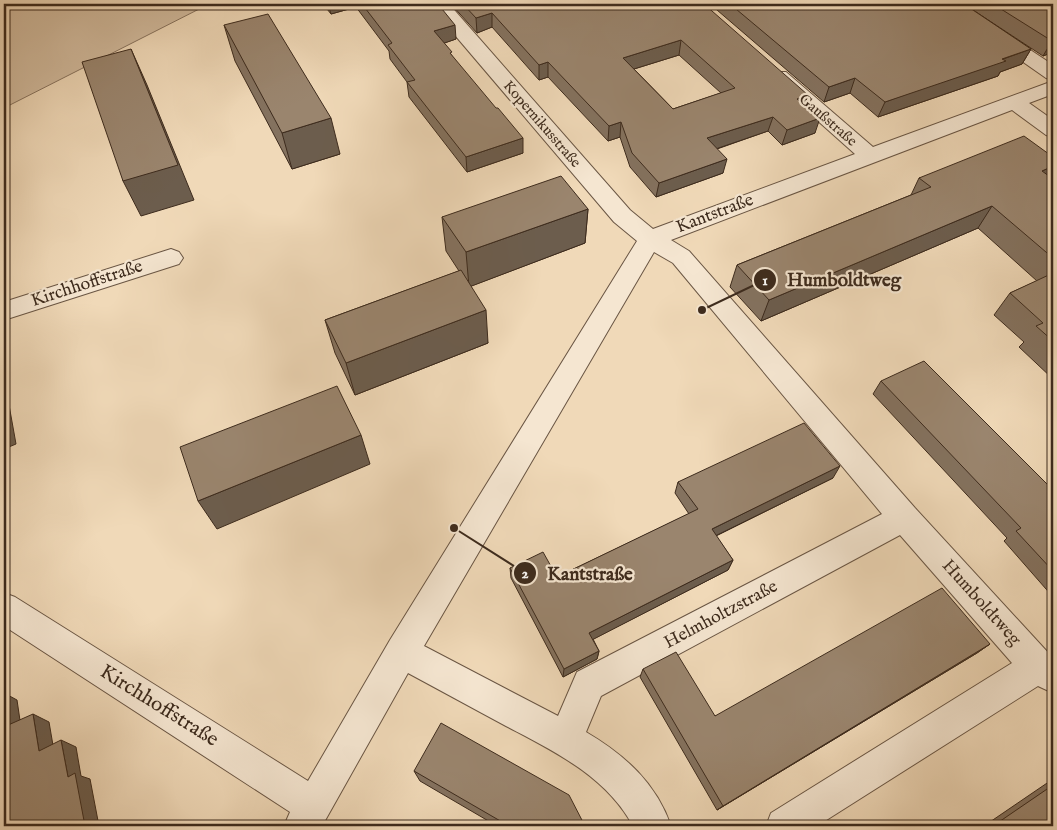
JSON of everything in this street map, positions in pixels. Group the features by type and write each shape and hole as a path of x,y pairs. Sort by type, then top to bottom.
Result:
{"street":[{"name":"Kopernikusstraße","path":"440,4 448,16 622,216 650,239"},
{"path":"949,4 1053,74"},
{"name":"Gaußstraße","path":"762,61 870,156"},
{"name":"Kantstraße","path":"650,239 1053,87"},
{"path":"1015,102 1053,130"},
{"name":"Humboldtweg","path":"650,239 682,258 904,518 1045,671"},
{"path":"308,816 402,652 650,239"},
{"name":"Kirchhoffstraße","path":"4,311 171,258"},
{"name":"Helmholtzstraße","path":"566,738 589,684 904,518"},
{"name":"Kirchhoffstraße","path":"4,608 308,816"},
{"path":"402,652 566,738 604,763 622,780 643,808 653,826"},
{"path":"784,826 1045,671"}],"shaded area":[{"path":"4,4 209,4 4,108"}],"building":[{"path":"362,4 438,4 455,25 434,31 452,52 450,53 523,138 466,157 407,82 415,80 388,45 392,43"},
{"path":"463,4 704,4 808,95 797,99 820,118 787,130 773,117 707,138 727,159 659,183 632,153 621,122 609,126 548,62 539,65 492,13 476,18","holes":["681,40 735,88 673,109 623,58"]},
{"path":"730,4 964,4 1031,49 1002,59 1006,61 885,102 855,78 829,87"},
{"path":"993,4 1053,4 1053,41 1052,41"},
{"path":"268,14 331,118 282,133 224,25"},
{"path":"131,49 178,165 123,181 82,62"},
{"path":"1024,136 1053,157 1053,166 1042,171 1053,179 1053,258 992,206 769,300 737,265 931,187 919,178"},
{"path":"561,176 588,209 466,252 442,217"},
{"path":"461,270 486,310 346,363 325,320"},
{"path":"1053,273 1053,341 1036,326 1043,323 1010,293"},
{"path":"924,361 1053,490 1053,571 1016,531 1021,528 881,381"},
{"path":"337,386 361,435 198,501 180,447"},
{"path":"4,407 9,437 4,439"},
{"path":"804,423 840,466 712,529 733,560 589,633 599,651 564,669 510,568 543,552 557,577 698,509 678,482"},
{"path":"942,588 990,644 723,806 643,669 676,652 715,716"},
{"path":"4,714 6,726 33,714 39,751 61,740 68,777 75,773 85,826 4,826"},
{"path":"441,723 569,795 585,826 509,826 414,771"},
{"path":"1053,785 1053,826 993,826"}],"place":[{"name":"Humboldtweg","path":"702,310"},
{"name":"Kantstraße","path":"454,528"}]}
